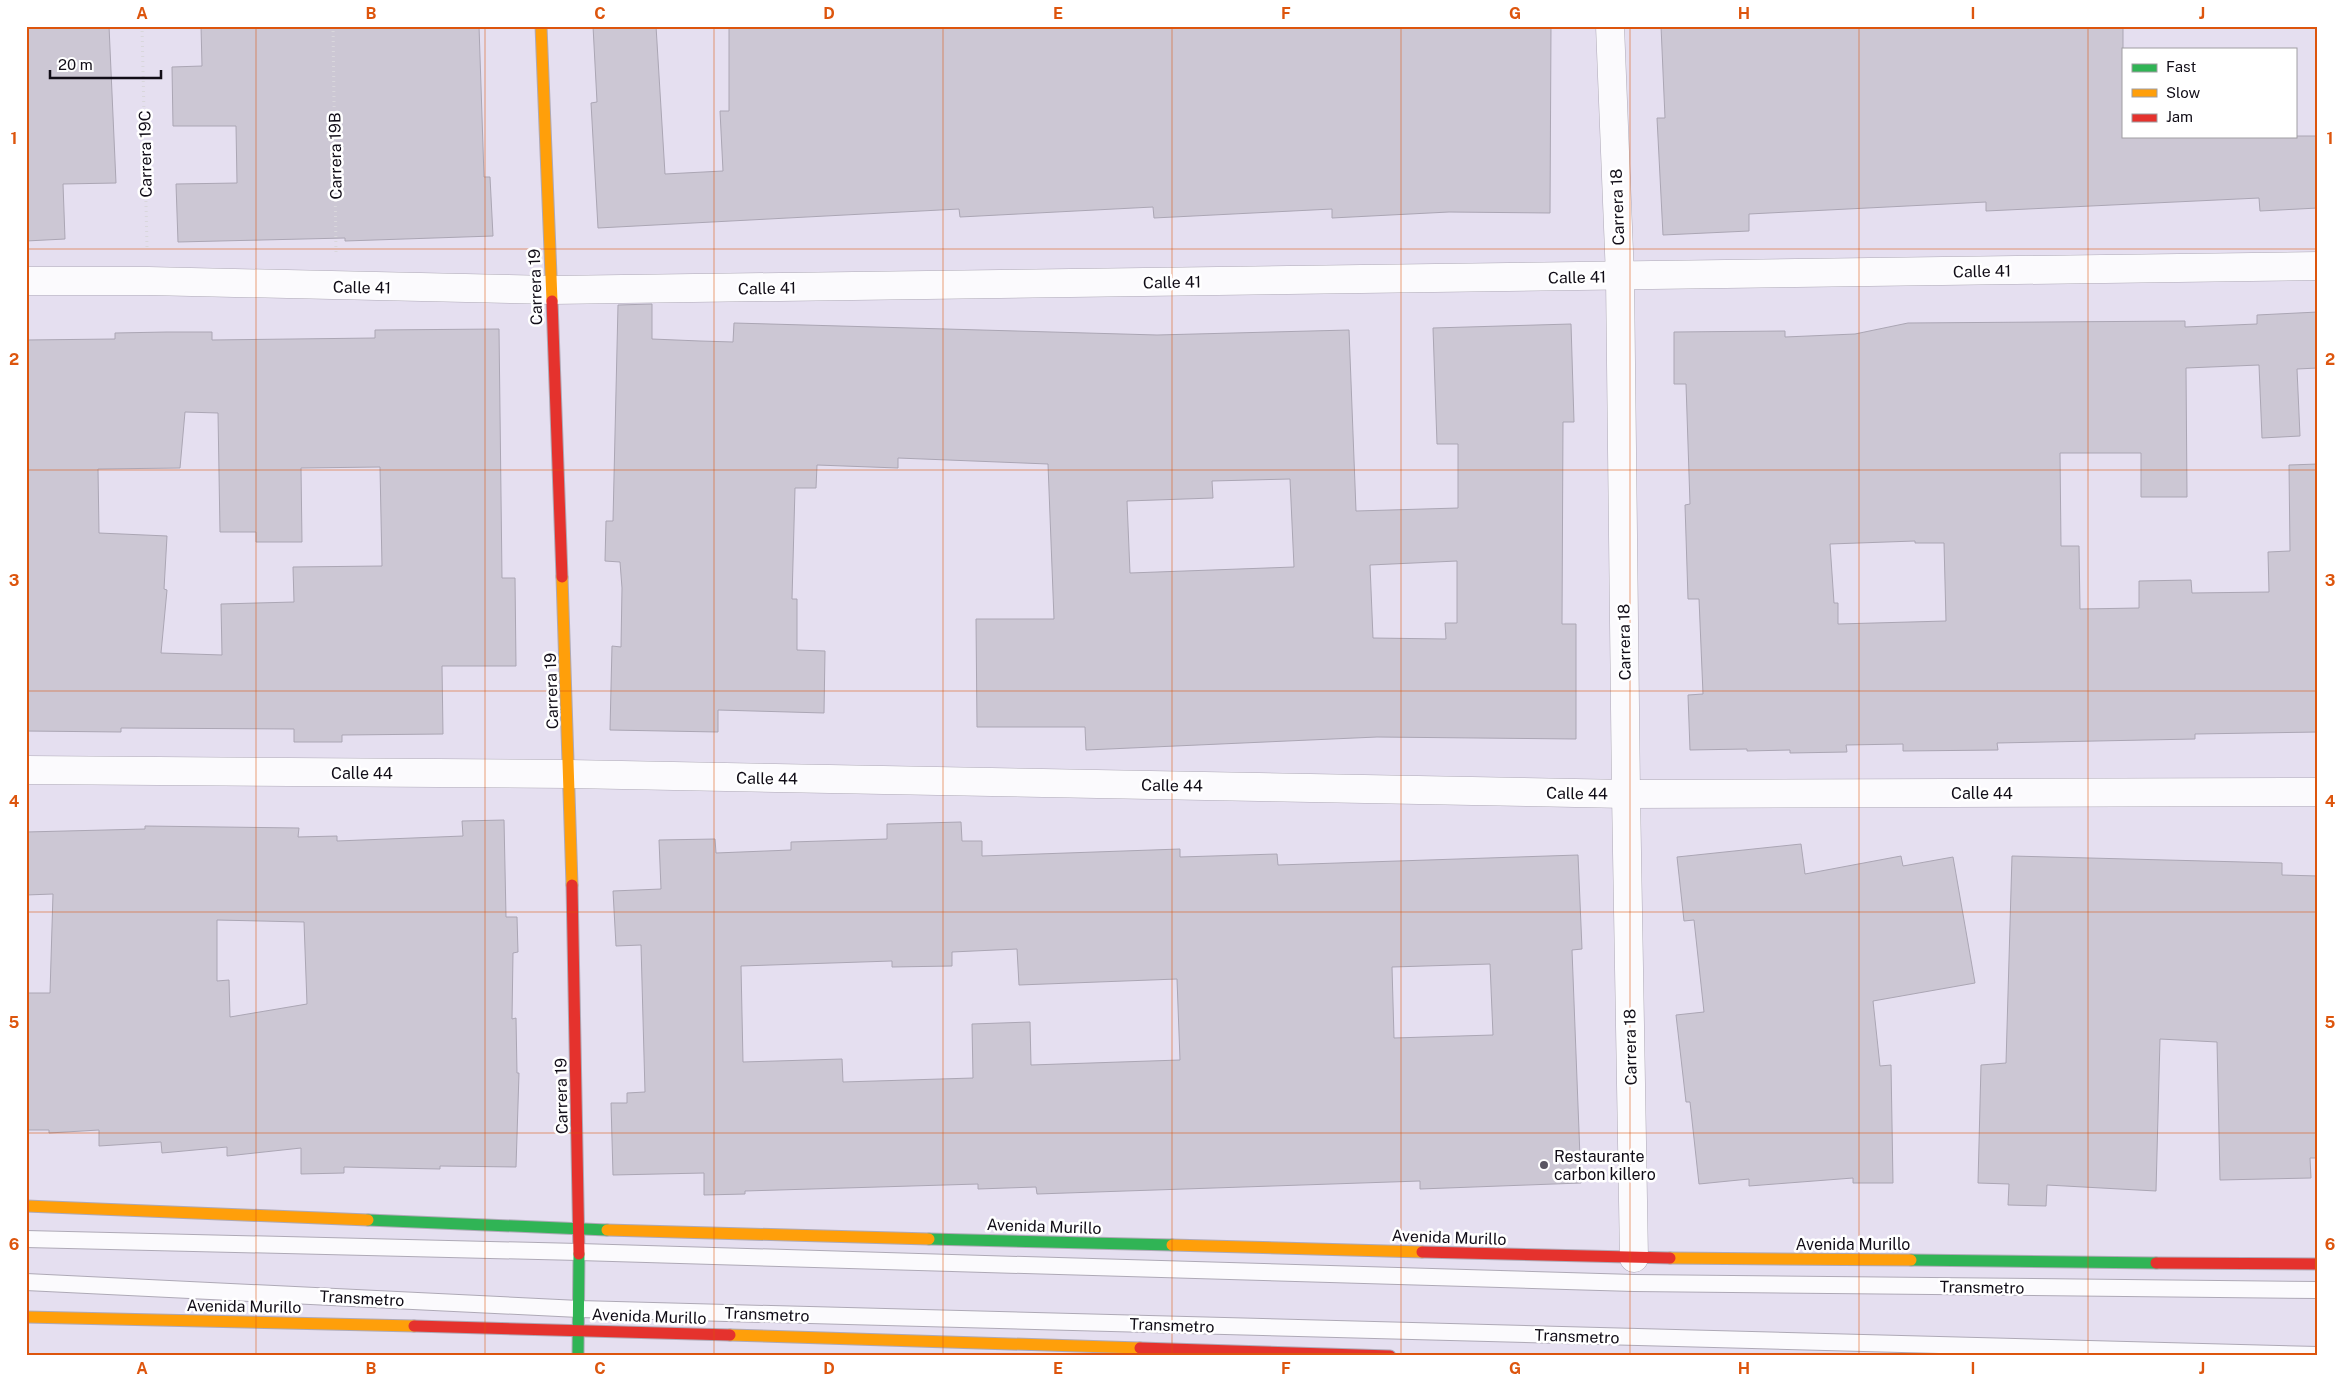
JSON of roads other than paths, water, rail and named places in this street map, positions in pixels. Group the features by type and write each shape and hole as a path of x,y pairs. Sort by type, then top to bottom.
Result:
{"main road":[{"name":"Carrera 19","path":"541,26 570,774 579,1229 578,1356"},
{"name":"Avenida Murillo","path":"26,1206 579,1229 1634,1258 2318,1264"},
{"name":"Avenida Murillo","path":"26,1317 578,1330 1390,1356"}],"street":[{"name":"Carrera 18","path":"1610,26 1620,276 1634,1258"},
{"name":"Calle 41","path":"26,282 148,281 552,290 2318,266"},
{"name":"Calle 44","path":"26,770 570,774 1626,794 2318,792"}],"lane":[{"name":"Transmetro","path":"26,1239 579,1252 1634,1283 2318,1290"},
{"name":"Transmetro","path":"26,1282 579,1309 2318,1354"}],"place":[{"name":"Restaurante carbon killero","path":"1544,1165"}]}
